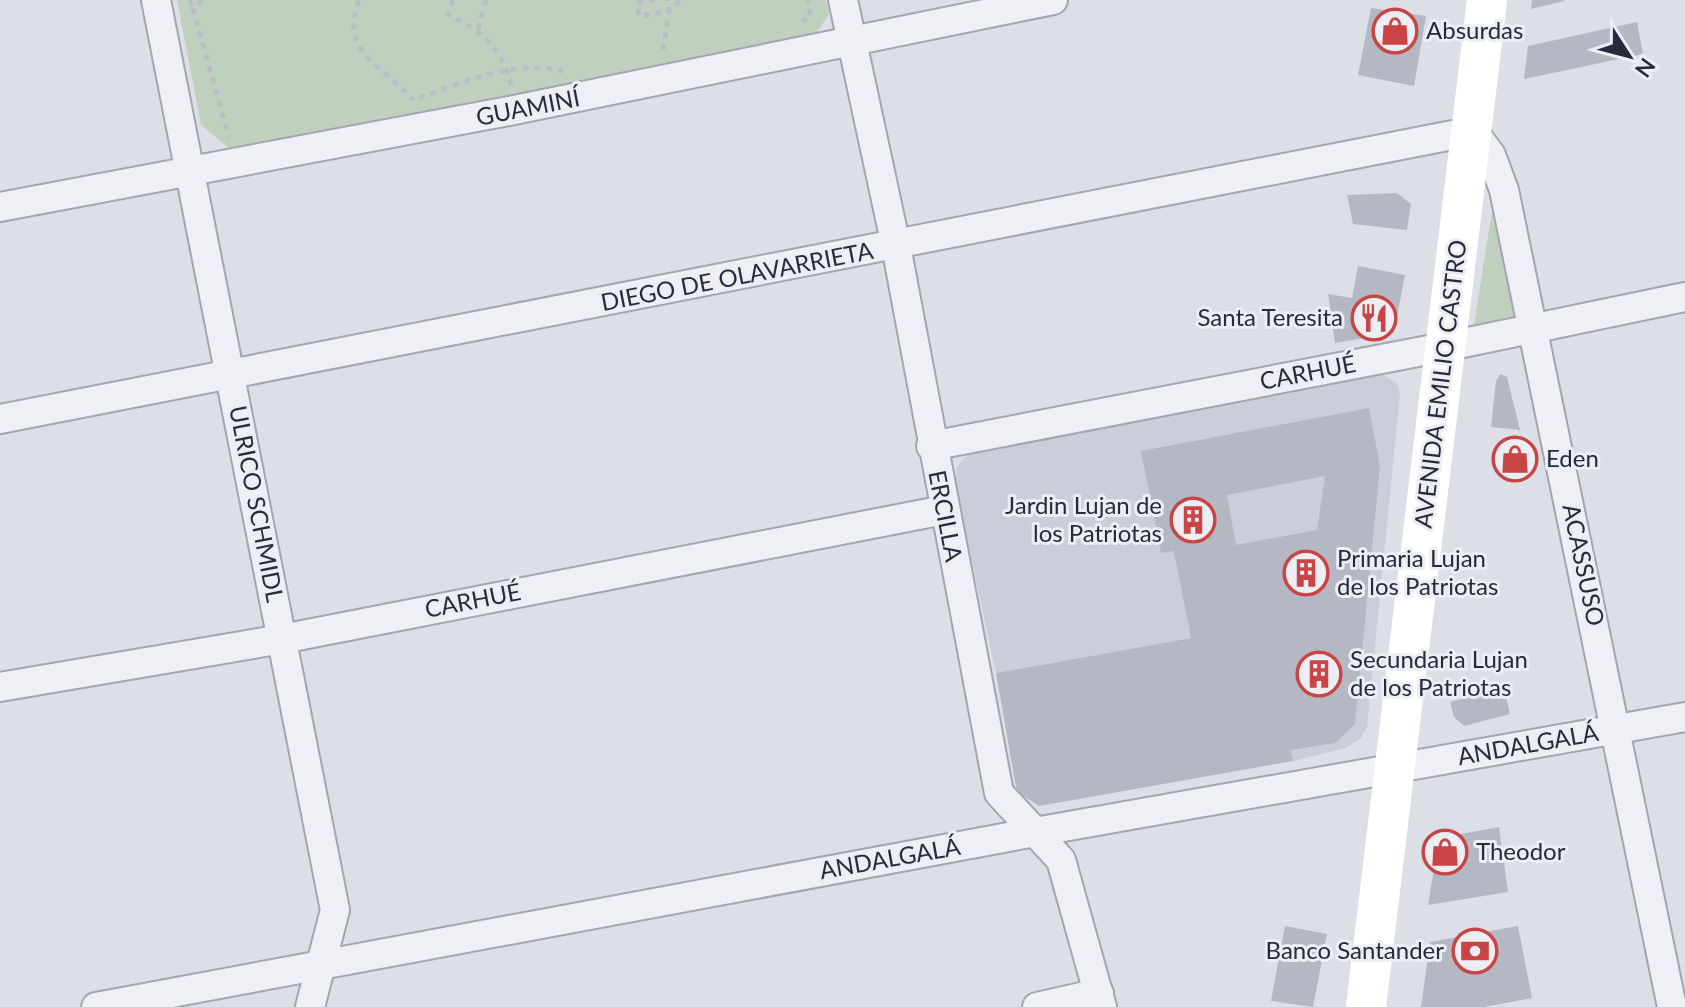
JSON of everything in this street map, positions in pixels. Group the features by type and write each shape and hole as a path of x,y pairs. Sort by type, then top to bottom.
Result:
{"main road":[{"name":"AVENIDA EMILIO CASTRO","path":"1366,1007 1487,0"}],"street":[{"name":"ULRICO SCHMIDL","path":"156,0 335,910 310,1007"},
{"name":"ERCILLA","path":"843,0 896,246 931,446 999,793 1061,860 1100,1000"},
{"name":"GUAMINÍ","path":"0,207 514,110 1053,0"},
{"name":"DIEGO DE OLAVARRIETA","path":"0,419 1473,131"},
{"name":"ACASSUSO","path":"1473,131 1491,155 1504,190 1618,729 1672,1007"},
{"name":"CARHUÉ","path":"931,446 1685,297"},
{"name":"CARHUÉ","path":"0,687 282,639 944,510"},
{"name":"ANDALGALÁ","path":"96,1007 1035,832 1685,717"},
{"path":"1037,1007 1100,1000"}],"path":[{"path":"190,0 228,137 243,134"},
{"path":"193,9 202,0"},
{"path":"359,0 355,12 356,40 365,59 381,73 396,80 413,100"},
{"path":"453,0 448,14 478,29 507,68 514,110"},
{"path":"478,29 486,0"},
{"path":"651,0 637,3 639,16 669,11 681,0"},
{"path":"663,50 669,11 667,0"},
{"path":"793,30 811,16 807,0"},
{"path":"647,53 677,48"},
{"path":"398,103 507,68 545,66 570,72"}],"shaded area":[{"path":"1378,372 1397,383 1400,393 1367,727 1361,738 1346,748 1293,761 1269,624 996,673 955,483 957,467 970,452"}],"green space":[{"path":"177,0 826,0 829,14 812,40 230,149 201,125"},
{"path":"1493,205 1520,315 1474,325"}],"building":[{"path":"1532,0 1564,0 1564,1 1531,9"},
{"path":"1371,8 1426,16 1414,86 1358,75"},
{"path":"1637,22 1643,54 1524,79 1528,46"},
{"path":"1397,193 1411,204 1407,230 1353,224 1347,195"},
{"path":"1358,266 1405,275 1394,333 1335,343 1328,294 1352,298"},
{"path":"1500,374 1507,377 1520,430 1491,427 1496,381"},
{"path":"1369,408 1380,466 1355,724 1335,743 1291,750 1293,761 1039,806 1016,787 996,673 1191,638 1174,551 1161,553 1141,451","holes":["1325,476 1317,530 1236,545 1227,495"]},
{"path":"1504,688 1510,714 1464,726 1454,717 1450,702"},
{"path":"1499,827 1508,892 1428,905 1439,838"},
{"path":"1285,926 1327,934 1313,1007 1271,1001"},
{"path":"1518,926 1532,998 1484,1007 1421,1007 1430,942"}],"place":[{"name":"Absurdas","path":"1395,31"},
{"name":"Santa Teresita","path":"1374,318"},
{"name":"Eden","path":"1515,459"},
{"name":"Jardin Lujan de los Patriotas","path":"1193,520"},
{"name":"Primaria Lujan de los Patriotas","path":"1306,573"},
{"name":"Secundaria Lujan de los Patriotas","path":"1319,674"},
{"name":"Theodor","path":"1445,852"},
{"name":"Banco Santander","path":"1475,951"}]}
